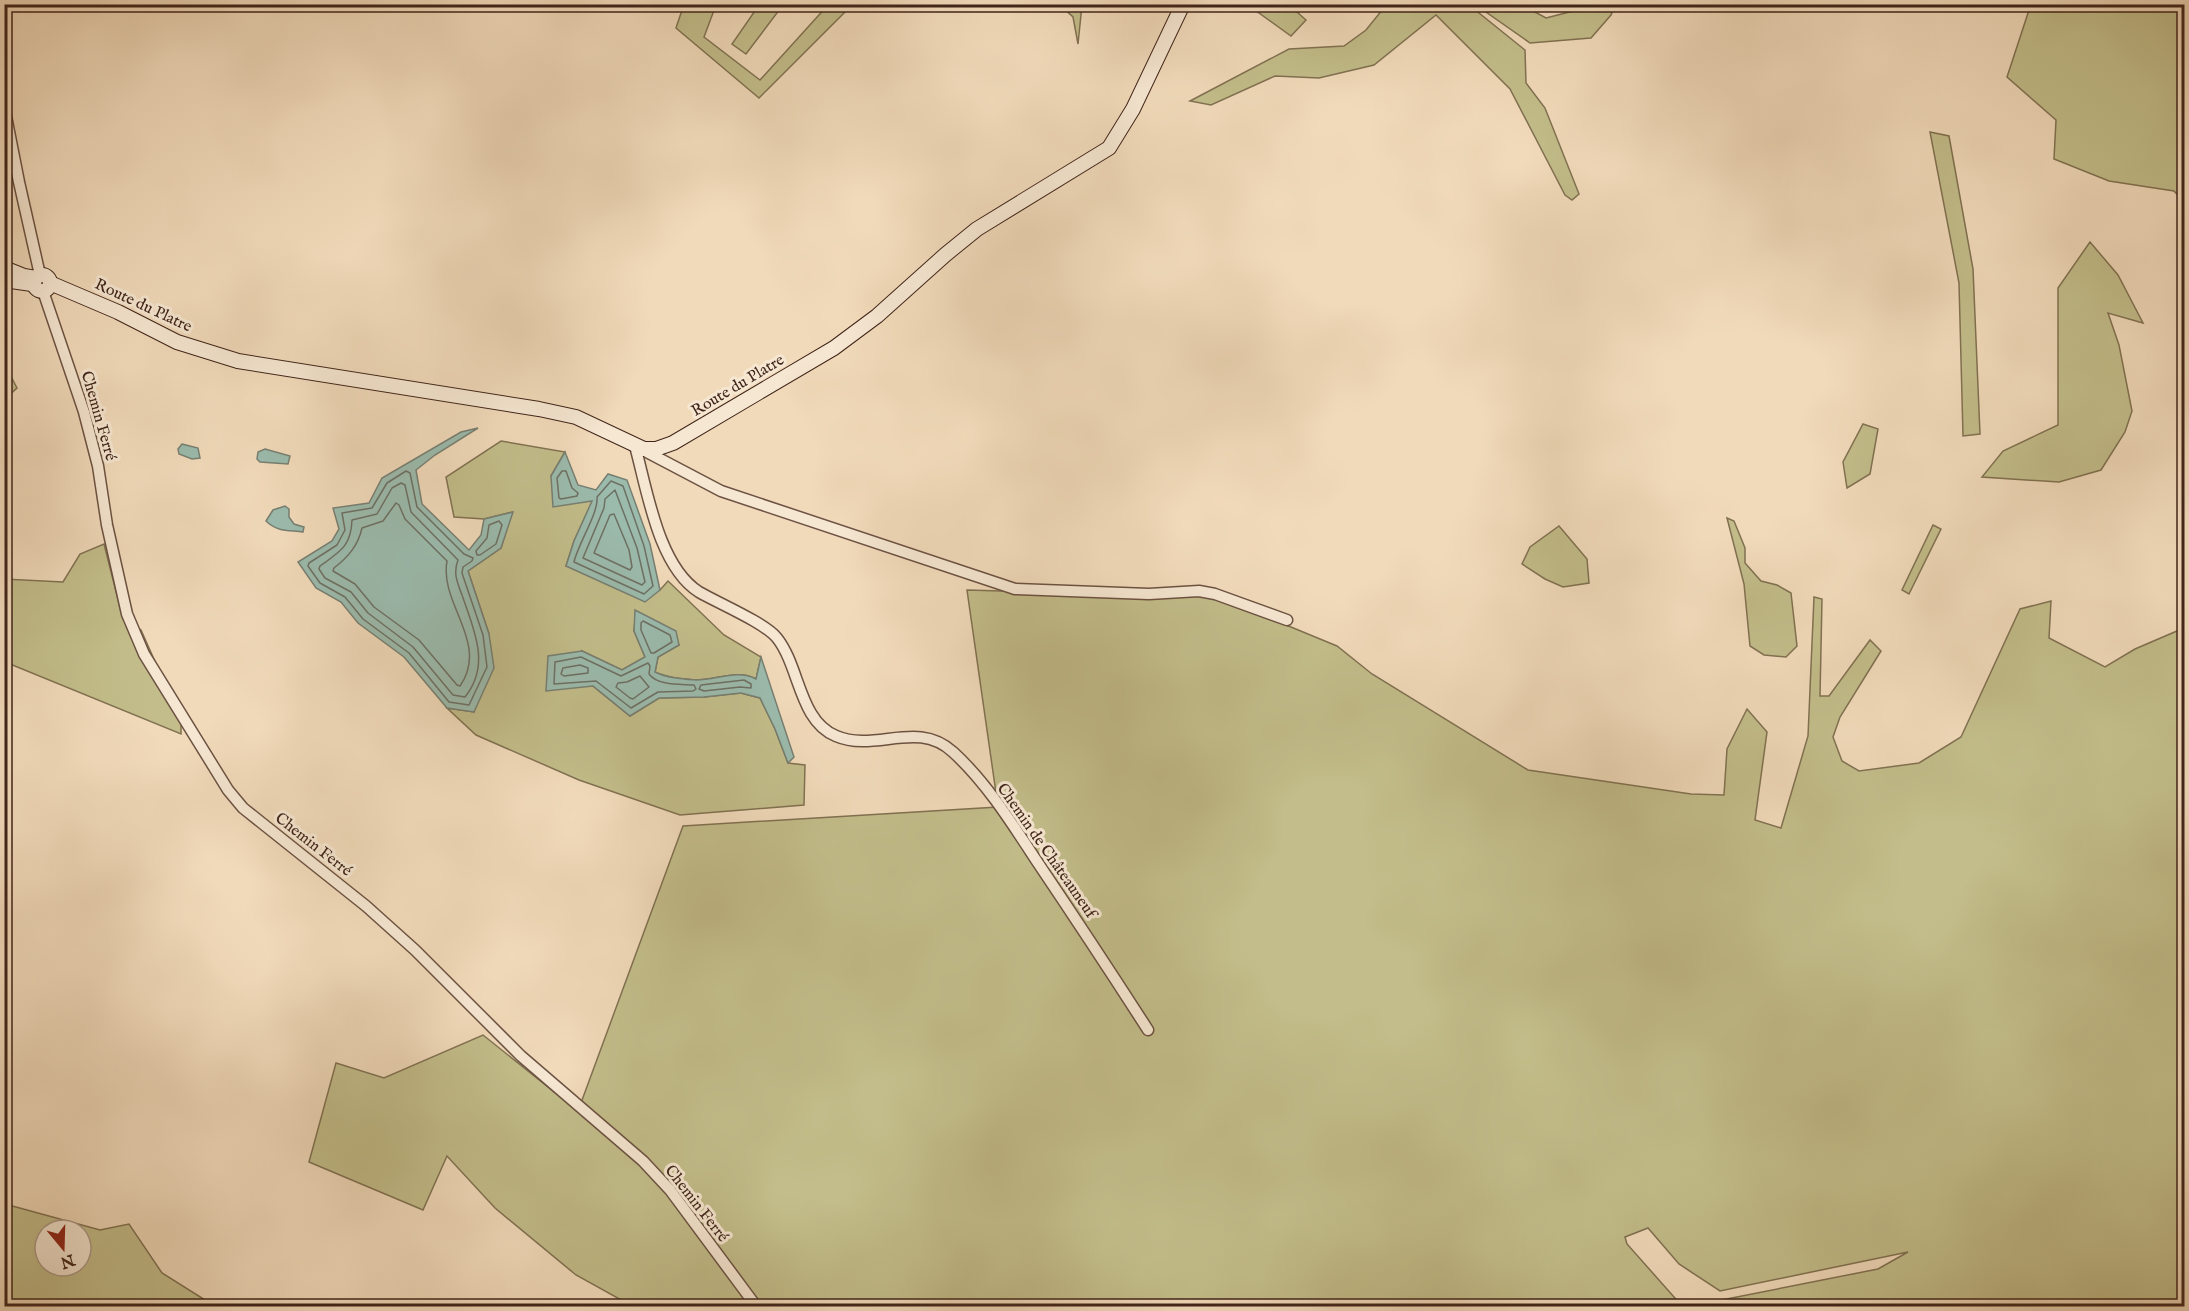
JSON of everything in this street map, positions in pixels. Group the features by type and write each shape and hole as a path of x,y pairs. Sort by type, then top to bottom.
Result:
{"street":[{"name":"Route du Platre","path":"4,268 118,312 177,342 238,360 539,409 576,417 639,448 656,449 673,443 834,348 877,316 977,228 1109,148 1133,109 1183,4"},
{"name":"Chemin Ferré","path":"4,105 40,282 84,412 98,466 106,525 127,614 144,654 228,790 243,808 366,906 441,975 521,1056 643,1161 670,1190 756,1306"},
{"name":"Route du Platre","path":"4,280 14,283 40,282"},
{"path":"639,448 721,491 1015,589 1149,594 1199,591 1215,594 1287,620"},
{"name":"Chemin de Châteauneuf","path":"639,448 657,530 673,564 697,590 776,636 790,660 809,709 821,726 828,731 854,741 870,742 915,735 931,738 952,751 1007,816 1148,1030"}],"shaded area":[{"path":"684,4 716,5 704,37 760,80 828,5 852,5 759,98 676,28"},
{"path":"1387,4 1469,5 1525,50 1526,83 1545,108 1579,194 1572,200 1565,195 1510,89 1436,15 1374,65 1319,78 1275,76 1211,105 1190,101 1289,49 1344,46 1366,30"},
{"path":"2031,4 2184,5 2184,202 2174,191 2109,181 2054,159 2056,120 2007,77"},
{"path":"759,5 783,5 746,54 732,44"},
{"path":"1060,5 1082,5 1078,44 1073,17"},
{"path":"1248,5 1289,5 1306,20 1291,36"},
{"path":"1476,5 1522,5 1546,18 1581,9 1583,5 1615,5 1611,15 1591,38 1530,43"},
{"path":"1930,132 1949,136 1973,269 1980,434 1963,436 1959,283"},
{"path":"2090,242 2118,275 2143,323 2108,313 2119,345 2132,411 2125,432 2101,470 2059,482 1982,477 2003,451 2058,425 2058,288"},
{"path":"5,365 17,388 4,399"},
{"path":"1863,424 1878,429 1870,474 1847,488 1843,462"},
{"path":"501,441 565,452 551,476 593,500 574,541 566,566 660,590 668,581 724,635 761,657 756,679 735,675 696,680 660,674 655,672 658,657 679,645 636,611 634,631 645,657 622,670 582,651 593,686 630,716 659,698 741,693 760,698 788,763 805,765 804,805 680,815 579,780 476,735 447,708 474,712 489,634 468,571 501,548 512,512 484,519 454,517 446,477"},
{"path":"1727,518 1734,521 1745,548 1745,563 1761,581 1777,585 1791,593 1797,646 1786,657 1764,655 1750,646 1744,584"},
{"path":"1933,525 1941,529 1909,594 1902,590"},
{"path":"1559,526 1587,559 1589,583 1563,587 1545,579 1522,564 1530,547"},
{"path":"104,544 123,619 141,630 181,720 181,734 5,662 4,579 63,582 80,554"},
{"path":"967,590 1218,597 1337,646 1372,674 1528,770 1691,794 1724,795 1727,749 1747,709 1767,732 1755,820 1781,828 1808,736 1814,597 1822,599 1820,696 1829,696 1870,640 1881,651 1840,717 1833,737 1842,761 1859,771 1919,763 1961,737 2020,609 2051,601 2049,638 2105,667 2135,649 2184,628 2184,1306 1691,1306 1878,1269 1908,1252 1720,1291 1679,1264 1648,1228 1625,1237 1627,1244 1682,1306 632,1306 576,1275 495,1208 447,1156 423,1210 309,1162 336,1063 384,1078 483,1035 578,1111 683,826 998,807"},
{"path":"5,1204 56,1218 33,1218 33,1278 93,1278 93,1228 100,1230 129,1224 162,1273 205,1300 228,1306 5,1306"}],"water":[{"path":"478,428 416,470 422,504 469,550 481,535 484,519 513,512 501,548 468,571 489,634 494,668 474,712 447,708 404,657 358,623 341,602 316,588 298,562 332,541 339,529 333,508 369,503 382,478 461,432"},
{"path":"182,444 198,448 200,458 192,459 179,454 178,449"},
{"path":"265,449 290,456 288,464 260,462 257,459 258,452"},
{"path":"565,452 578,485 596,490 608,474 627,480 650,544 660,590 645,602 566,566 574,541 592,501 553,507 551,476"},
{"path":"285,506 289,509 289,517 294,524 304,527 303,532 279,529 266,521 273,510"},
{"path":"635,610 676,631 679,645 658,657 655,672 660,674 696,680 734,675 756,679 761,657 794,757 788,763 760,698 741,693 659,698 630,716 593,686 546,691 548,656 582,651 622,670 645,657 634,631"}]}
